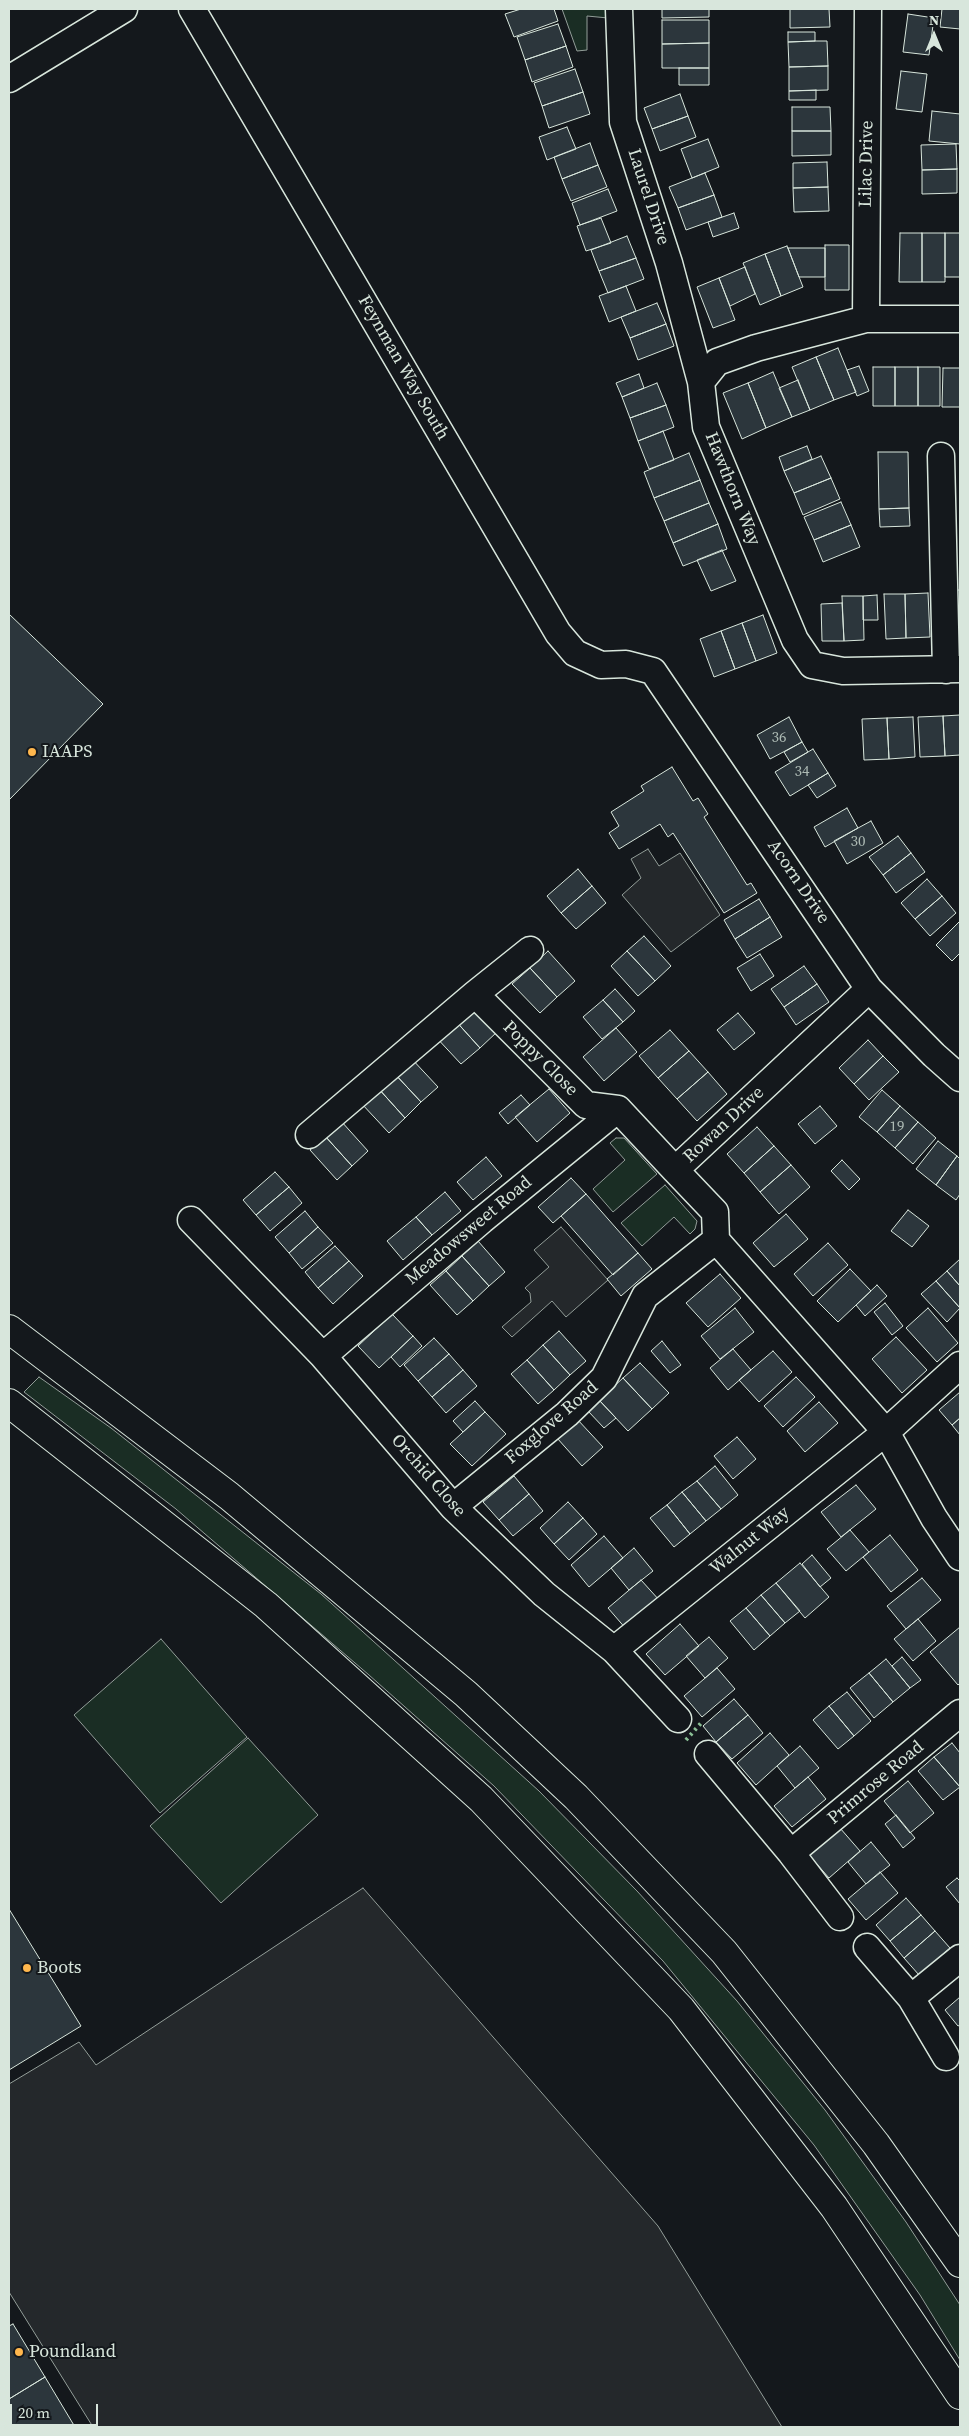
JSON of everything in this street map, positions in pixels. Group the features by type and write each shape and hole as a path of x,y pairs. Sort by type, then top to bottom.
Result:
{"highway":[{"path":"9,1329 229,1496 466,1694 576,1797 724,1952 876,2144 960,2263"},
{"path":"9,1403 266,1605 487,1806 681,2009 834,2207 960,2395"}],"street":[{"path":"9,79 124,9"},
{"name":"Laurel Drive","path":"619,9 623,122 669,262 701,382"},
{"name":"Lilac Drive","path":"866,319 868,9"},
{"name":"Feynman Way South","path":"197,16 558,633 575,653 601,665 626,664 654,672"},
{"path":"701,382 717,362 756,348 866,319 960,319"},
{"name":"Hawthorn Way","path":"701,382 706,427 795,640 812,665 843,670 953,669 941,456"},
{"name":"Acorn Drive","path":"654,672 869,988 934,1055 960,1078"},
{"path":"309,1135 475,994 530,950"},
{"name":"Rowan Drive","path":"716,1240 715,1212 675,1170 869,988"},
{"name":"Poppy Close","path":"475,994 586,1105 618,1108"},
{"path":"618,1108 675,1170"},
{"name":"Meadowsweet Road","path":"323,1356 482,1220 618,1108"},
{"name":"Orchid Close","path":"191,1220 323,1356 453,1507 544,1594 614,1650 678,1719"},
{"path":"716,1240 886,1432 934,1518 960,1557"},
{"name":"Foxglove Road","path":"453,1507 567,1414 604,1378 645,1296 716,1240"},
{"path":"886,1432 960,1364"},
{"name":"Walnut Way","path":"614,1650 886,1432"},
{"name":"Primrose Road","path":"791,1853 960,1713"},
{"path":"708,1754 791,1853 840,1917"},
{"path":"867,1947 912,1998 946,2057"},
{"path":"912,1998 960,1958"}],"green space":[{"path":"562,9 607,9 608,18 587,16 587,50 577,51"},
{"path":"616,1138 624,1138 657,1174 613,1212 593,1189 625,1160 610,1143"},
{"path":"665,1185 697,1221 695,1229 690,1234 674,1217 642,1246 621,1223"},
{"path":"39,1377 111,1428 321,1594 539,1791 637,1891 737,2001 825,2110 906,2222 960,2305 960,2360 920,2295 814,2145 663,1961 494,1786 369,1675 176,1509 24,1392"},
{"path":"161,1639 247,1737 160,1813 74,1715"},
{"path":"248,1738 318,1815 221,1903 150,1826"}],"shaded area":[{"path":"648,849 659,866 680,853 720,915 671,952 622,895 641,878 631,859"},
{"path":"561,1227 608,1280 566,1317 552,1301 512,1337 502,1327 531,1302 530,1293 525,1288 549,1267 534,1250"},
{"path":"363,1888 658,2226 782,2427 93,2427 9,2292 9,2084 79,2042 96,2065"}],"building":[{"path":"521,9 554,9 558,21 514,37 505,14"},
{"path":"662,9 709,9 709,17 662,18"},
{"path":"790,9 829,9 830,27 790,28"},
{"path":"942,9 960,9 960,29 940,27"},
{"path":"908,14 934,18 929,55 903,52"},
{"path":"662,20 709,20 709,43 662,44"},
{"path":"558,24 566,46 525,60 517,37"},
{"path":"788,32 815,32 815,41 788,42"},
{"path":"827,41 828,66 789,67 788,42"},
{"path":"709,43 709,68 662,68 662,44"},
{"path":"566,46 573,67 532,82 525,60"},
{"path":"828,66 828,90 789,91 789,67"},
{"path":"679,68 709,68 709,85 679,85"},
{"path":"575,69 583,92 542,106 534,83"},
{"path":"901,71 927,74 922,112 896,109"},
{"path":"816,90 816,100 789,100 789,91"},
{"path":"583,92 590,114 549,128 542,106"},
{"path":"680,94 688,116 652,129 644,108"},
{"path":"792,107 830,107 831,131 792,131"},
{"path":"932,111 960,114 960,144 929,141"},
{"path":"688,116 696,137 660,151 652,129"},
{"path":"567,127 576,149 547,160 539,137"},
{"path":"792,131 831,131 831,155 792,156"},
{"path":"708,139 719,167 692,178 681,149"},
{"path":"590,143 598,165 562,179 554,157"},
{"path":"956,144 957,169 922,170 921,145"},
{"path":"827,162 828,187 793,188 793,163"},
{"path":"598,165 607,187 571,201 562,179"},
{"path":"957,169 957,193 922,194 922,170"},
{"path":"705,173 714,195 678,208 669,187"},
{"path":"828,187 829,211 794,212 793,188"},
{"path":"608,189 617,211 580,225 572,203"},
{"path":"714,195 722,217 686,230 678,208"},
{"path":"734,213 739,228 713,237 708,222"},
{"path":"601,218 611,243 586,251 577,226"},
{"path":"900,233 922,233 922,282 899,282"},
{"path":"922,233 945,233 945,282 922,282"},
{"path":"945,233 960,233 960,277 945,277"},
{"path":"627,236 636,258 599,271 591,250"},
{"path":"825,245 849,245 849,290 825,290"},
{"path":"787,246 803,287 781,296 765,254"},
{"path":"788,248 825,248 825,277 799,277"},
{"path":"765,254 781,296 760,305 743,263"},
{"path":"636,258 644,279 608,293 599,271"},
{"path":"745,267 755,294 730,306 719,278"},
{"path":"719,278 735,320 713,328 697,287"},
{"path":"626,286 636,311 609,322 599,296"},
{"path":"657,303 666,324 630,338 621,317"},
{"path":"666,324 674,346 638,360 630,338"},
{"path":"838,348 856,392 834,400 816,357"},
{"path":"816,357 834,400 810,410 792,367"},
{"path":"859,366 869,391 857,396 847,370"},
{"path":"873,367 895,367 895,406 873,406"},
{"path":"895,367 918,367 918,406 895,406"},
{"path":"918,367 940,367 940,406 918,406"},
{"path":"943,368 960,368 960,407 942,407"},
{"path":"773,372 792,417 766,428 748,383"},
{"path":"639,374 644,388 622,397 616,383"},
{"path":"798,380 810,410 792,417 779,388"},
{"path":"657,383 666,405 630,418 622,397"},
{"path":"748,383 766,428 742,439 723,393"},
{"path":"666,405 674,427 638,441 630,418"},
{"path":"663,431 674,460 649,469 638,441"},
{"path":"807,446 812,459 784,471 779,457"},
{"path":"878,452 908,452 909,508 879,509"},
{"path":"689,453 700,480 654,498 644,472"},
{"path":"821,456 831,478 794,493 784,471"},
{"path":"831,478 840,499 803,515 794,493"},
{"path":"700,480 709,503 664,521 654,498"},
{"path":"841,502 851,525 814,540 804,517"},
{"path":"709,503 718,524 673,543 664,521"},
{"path":"909,508 910,526 880,527 879,509"},
{"path":"718,524 727,549 683,566 673,543"},
{"path":"851,525 860,547 823,562 814,540"},
{"path":"722,550 736,581 711,591 697,560"},
{"path":"956,590 960,590 960,635 958,635"},
{"path":"928,593 930,637 906,638 905,594"},
{"path":"884,594 905,594 906,638 886,639"},
{"path":"877,595 878,620 863,620 863,596"},
{"path":"842,596 863,596 864,640 844,641"},
{"path":"842,603 844,641 822,641 821,604"},
{"name":"IAAPS","path":"9,614 103,704 9,800"},
{"path":"763,615 777,653 756,661 742,623"},
{"path":"742,623 756,661 735,669 721,631"},
{"path":"721,631 735,669 714,677 700,639"},
{"path":"960,715 960,755 945,756 943,716"},
{"path":"943,716 945,756 920,757 918,717"},
{"path":"789,717 802,742 770,759 757,735"},
{"path":"913,717 915,757 889,759 887,718"},
{"path":"887,718 889,759 864,760 862,719"},
{"path":"802,742 808,752 790,762 784,752"},
{"path":"813,749 828,773 790,796 775,772"},
{"path":"672,767 693,801 698,798 708,814 704,817 747,885 751,883 757,893 724,913 673,833 668,837 660,824 619,849 609,833 619,826 611,812 644,791 641,786"},
{"path":"828,773 836,786 817,798 808,785"},
{"path":"847,808 858,828 825,847 814,827"},
{"path":"871,821 883,843 847,864 834,841"},
{"path":"898,836 911,853 883,875 869,857"},
{"path":"911,853 925,872 896,893 883,875"},
{"path":"578,869 592,886 561,913 547,896"},
{"path":"927,879 942,896 915,919 901,903"},
{"path":"592,886 606,903 576,929 561,913"},
{"path":"942,896 956,913 930,936 915,919"},
{"path":"759,899 770,917 735,939 724,920"},
{"path":"770,917 782,937 747,958 735,939"},
{"path":"960,921 960,953 952,961 936,945"},
{"path":"644,936 671,966 655,981 627,951"},
{"path":"548,951 575,981 557,997 530,968"},
{"path":"627,951 655,981 638,996 611,966"},
{"path":"760,954 774,976 751,991 737,968"},
{"path":"804,966 817,984 784,1007 771,989"},
{"path":"530,968 557,997 540,1013 512,984"},
{"path":"817,984 829,1002 796,1025 784,1007"},
{"path":"615,989 635,1011 623,1022 603,1000"},
{"path":"603,1000 623,1022 602,1039 583,1017"},
{"path":"471,1002 498,1031 480,1048 453,1018"},
{"path":"738,1013 755,1033 734,1050 717,1030"},
{"path":"453,1018 480,1048 461,1064 434,1035"},
{"path":"616,1028 637,1052 604,1081 583,1057"},
{"path":"670,1030 689,1051 658,1078 639,1056"},
{"path":"868,1040 883,1056 854,1084 839,1068"},
{"path":"689,1051 708,1072 677,1099 658,1078"},
{"path":"883,1056 899,1072 869,1100 854,1084"},
{"path":"410,1057 438,1087 421,1102 394,1073"},
{"path":"708,1072 727,1094 697,1121 677,1099"},
{"path":"394,1073 421,1102 405,1118 378,1088"},
{"path":"378,1088 405,1118 389,1133 361,1103"},
{"path":"549,1089 570,1113 537,1142 515,1117"},
{"path":"882,1090 900,1106 877,1132 859,1117"},
{"path":"521,1095 530,1105 508,1124 499,1113"},
{"path":"820,1106 837,1126 815,1144 798,1124"},
{"path":"900,1106 918,1122 895,1148 877,1132"},
{"path":"341,1121 368,1151 352,1166 325,1136"},
{"path":"918,1122 936,1138 913,1164 895,1148"},
{"path":"757,1127 774,1146 744,1173 727,1154"},
{"path":"325,1136 352,1166 337,1180 310,1150"},
{"path":"938,1141 957,1156 936,1185 916,1169"},
{"path":"774,1146 791,1165 760,1192 744,1173"},
{"path":"957,1156 960,1159 960,1194 956,1200 936,1185"},
{"path":"486,1157 502,1176 473,1200 457,1182"},
{"path":"842,1160 860,1179 849,1190 831,1171"},
{"path":"791,1165 810,1187 779,1214 760,1192"},
{"path":"275,1172 289,1187 256,1215 243,1200"},
{"path":"571,1178 586,1194 553,1223 538,1207"},
{"path":"289,1187 302,1203 270,1231 256,1215"},
{"path":"445,1192 461,1211 432,1235 416,1217"},
{"path":"586,1194 638,1253 613,1275 561,1216"},
{"path":"908,1210 929,1226 912,1247 891,1231"},
{"path":"305,1211 318,1227 289,1253 275,1237"},
{"path":"786,1214 808,1239 774,1267 753,1243"},
{"path":"416,1217 432,1235 403,1260 387,1241"},
{"path":"318,1227 333,1243 302,1269 289,1253"},
{"path":"478,1241 505,1272 489,1286 462,1256"},
{"path":"828,1243 848,1265 813,1296 794,1274"},
{"path":"335,1246 349,1261 318,1288 305,1272"},
{"path":"638,1253 652,1269 621,1296 607,1279"},
{"path":"462,1256 489,1286 473,1301 446,1271"},
{"path":"960,1259 960,1286 947,1271"},
{"path":"349,1261 363,1276 333,1304 318,1288"},
{"path":"850,1269 871,1291 838,1322 817,1301"},
{"path":"446,1271 473,1301 457,1315 430,1285"},
{"path":"947,1271 960,1286 960,1308 936,1281"},
{"path":"720,1274 741,1298 708,1327 686,1303"},
{"path":"936,1281 960,1308 947,1322 921,1294"},
{"path":"877,1285 887,1296 865,1316 856,1305"},
{"path":"885,1303 903,1326 892,1335 874,1312"},
{"path":"735,1308 754,1332 720,1359 701,1336"},
{"path":"928,1308 958,1343 937,1362 906,1328"},
{"path":"392,1314 413,1336 379,1368 358,1346"},
{"path":"559,1331 586,1361 570,1375 543,1345"},
{"path":"413,1336 422,1346 400,1367 391,1357"},
{"path":"896,1337 927,1370 902,1393 872,1359"},
{"path":"434,1338 449,1354 418,1381 404,1365"},
{"path":"662,1341 681,1365 670,1373 651,1351"},
{"path":"543,1345 570,1375 554,1390 527,1360"},
{"path":"733,1349 751,1370 728,1390 710,1368"},
{"path":"773,1351 792,1372 759,1402 739,1380"},
{"path":"449,1354 463,1370 432,1397 418,1381"},
{"path":"527,1360 554,1390 538,1404 511,1374"},
{"path":"640,1363 669,1393 652,1409 623,1378"},
{"path":"463,1370 477,1386 446,1413 432,1397"},
{"path":"796,1377 815,1397 783,1427 764,1406"},
{"path":"623,1378 652,1409 628,1431 599,1400"},
{"path":"960,1392 960,1418 952,1425 939,1410"},
{"path":"599,1400 616,1418 604,1428 588,1411"},
{"path":"475,1401 485,1412 463,1432 453,1421"},
{"path":"819,1402 838,1423 805,1452 787,1431"},
{"path":"485,1412 506,1434 472,1466 450,1444"},
{"path":"960,1418 960,1435 952,1425"},
{"path":"577,1419 603,1447 582,1466 557,1438"},
{"path":"737,1437 756,1459 733,1479 714,1456"},
{"path":"715,1466 738,1495 721,1509 697,1481"},
{"path":"514,1476 529,1494 499,1520 483,1502"},
{"path":"697,1481 721,1509 706,1521 682,1492"},
{"path":"856,1485 876,1509 841,1537 821,1512"},
{"path":"682,1492 706,1521 690,1534 667,1505"},
{"path":"529,1494 543,1511 513,1536 499,1520"},
{"path":"568,1502 583,1518 554,1544 540,1528"},
{"path":"667,1505 690,1534 674,1547 650,1518"},
{"path":"583,1518 597,1534 569,1560 554,1544"},
{"path":"850,1530 869,1552 846,1571 827,1549"},
{"path":"890,1535 918,1570 891,1592 863,1557"},
{"path":"604,1536 623,1558 589,1587 571,1565"},
{"path":"634,1548 653,1571 629,1590 611,1568"},
{"path":"812,1555 831,1578 820,1587 802,1564"},
{"path":"800,1563 829,1597 805,1618 776,1583"},
{"path":"922,1578 941,1600 906,1629 887,1606"},
{"path":"641,1580 660,1601 627,1630 608,1608"},
{"path":"776,1583 800,1611 785,1623 761,1595"},
{"path":"761,1595 785,1623 770,1636 746,1608"},
{"path":"746,1608 770,1636 754,1650 730,1621"},
{"path":"918,1619 936,1641 913,1661 894,1639"},
{"path":"680,1624 699,1646 665,1675 646,1654"},
{"path":"960,1627 960,1683 958,1685 930,1652"},
{"path":"709,1637 728,1658 705,1678 686,1656"},
{"path":"902,1657 921,1680 910,1688 892,1666"},
{"path":"886,1659 910,1688 893,1702 869,1673"},
{"path":"717,1668 735,1689 702,1717 684,1696"},
{"path":"869,1673 893,1702 874,1718 850,1688"},
{"path":"847,1692 871,1721 854,1736 829,1706"},
{"path":"734,1699 748,1715 716,1742 703,1726"},
{"path":"829,1706 854,1736 838,1749 813,1720"},
{"path":"748,1715 763,1733 732,1759 716,1742"},
{"path":"770,1733 789,1755 756,1785 737,1763"},
{"path":"952,1743 960,1753 960,1787 934,1757"},
{"path":"800,1746 819,1768 795,1788 777,1766"},
{"path":"934,1757 960,1787 943,1800 918,1771"},
{"path":"808,1777 826,1799 792,1827 774,1806"},
{"path":"908,1781 934,1813 910,1833 884,1801"},
{"path":"896,1815 915,1838 903,1848 885,1824"},
{"path":"840,1828 860,1851 829,1878 809,1855"},
{"path":"871,1842 890,1865 866,1884 848,1862"},
{"path":"880,1872 898,1893 866,1920 848,1899"},
{"path":"957,1878 960,1881 960,1904 946,1887"},
{"path":"906,1898 921,1915 890,1941 876,1925"},
{"name":"Boots","path":"9,1909 81,2026 9,2070"},
{"path":"921,1915 935,1931 904,1958 890,1941"},
{"path":"935,1931 950,1948 919,1975 904,1958"},
{"path":"960,1997 960,2025 958,2026 945,2010"},
{"name":"Poundland","path":"13,2324 45,2377 9,2399 9,2326"},
{"path":"45,2377 75,2427 9,2427 9,2399"}],"hedge":[{"path":"686,1740 702,1722"}],"place":[{"name":"IAAPS","path":"32,752"},
{"name":"Boots","path":"27,1968"},
{"name":"Poundland","path":"19,2352"}]}
